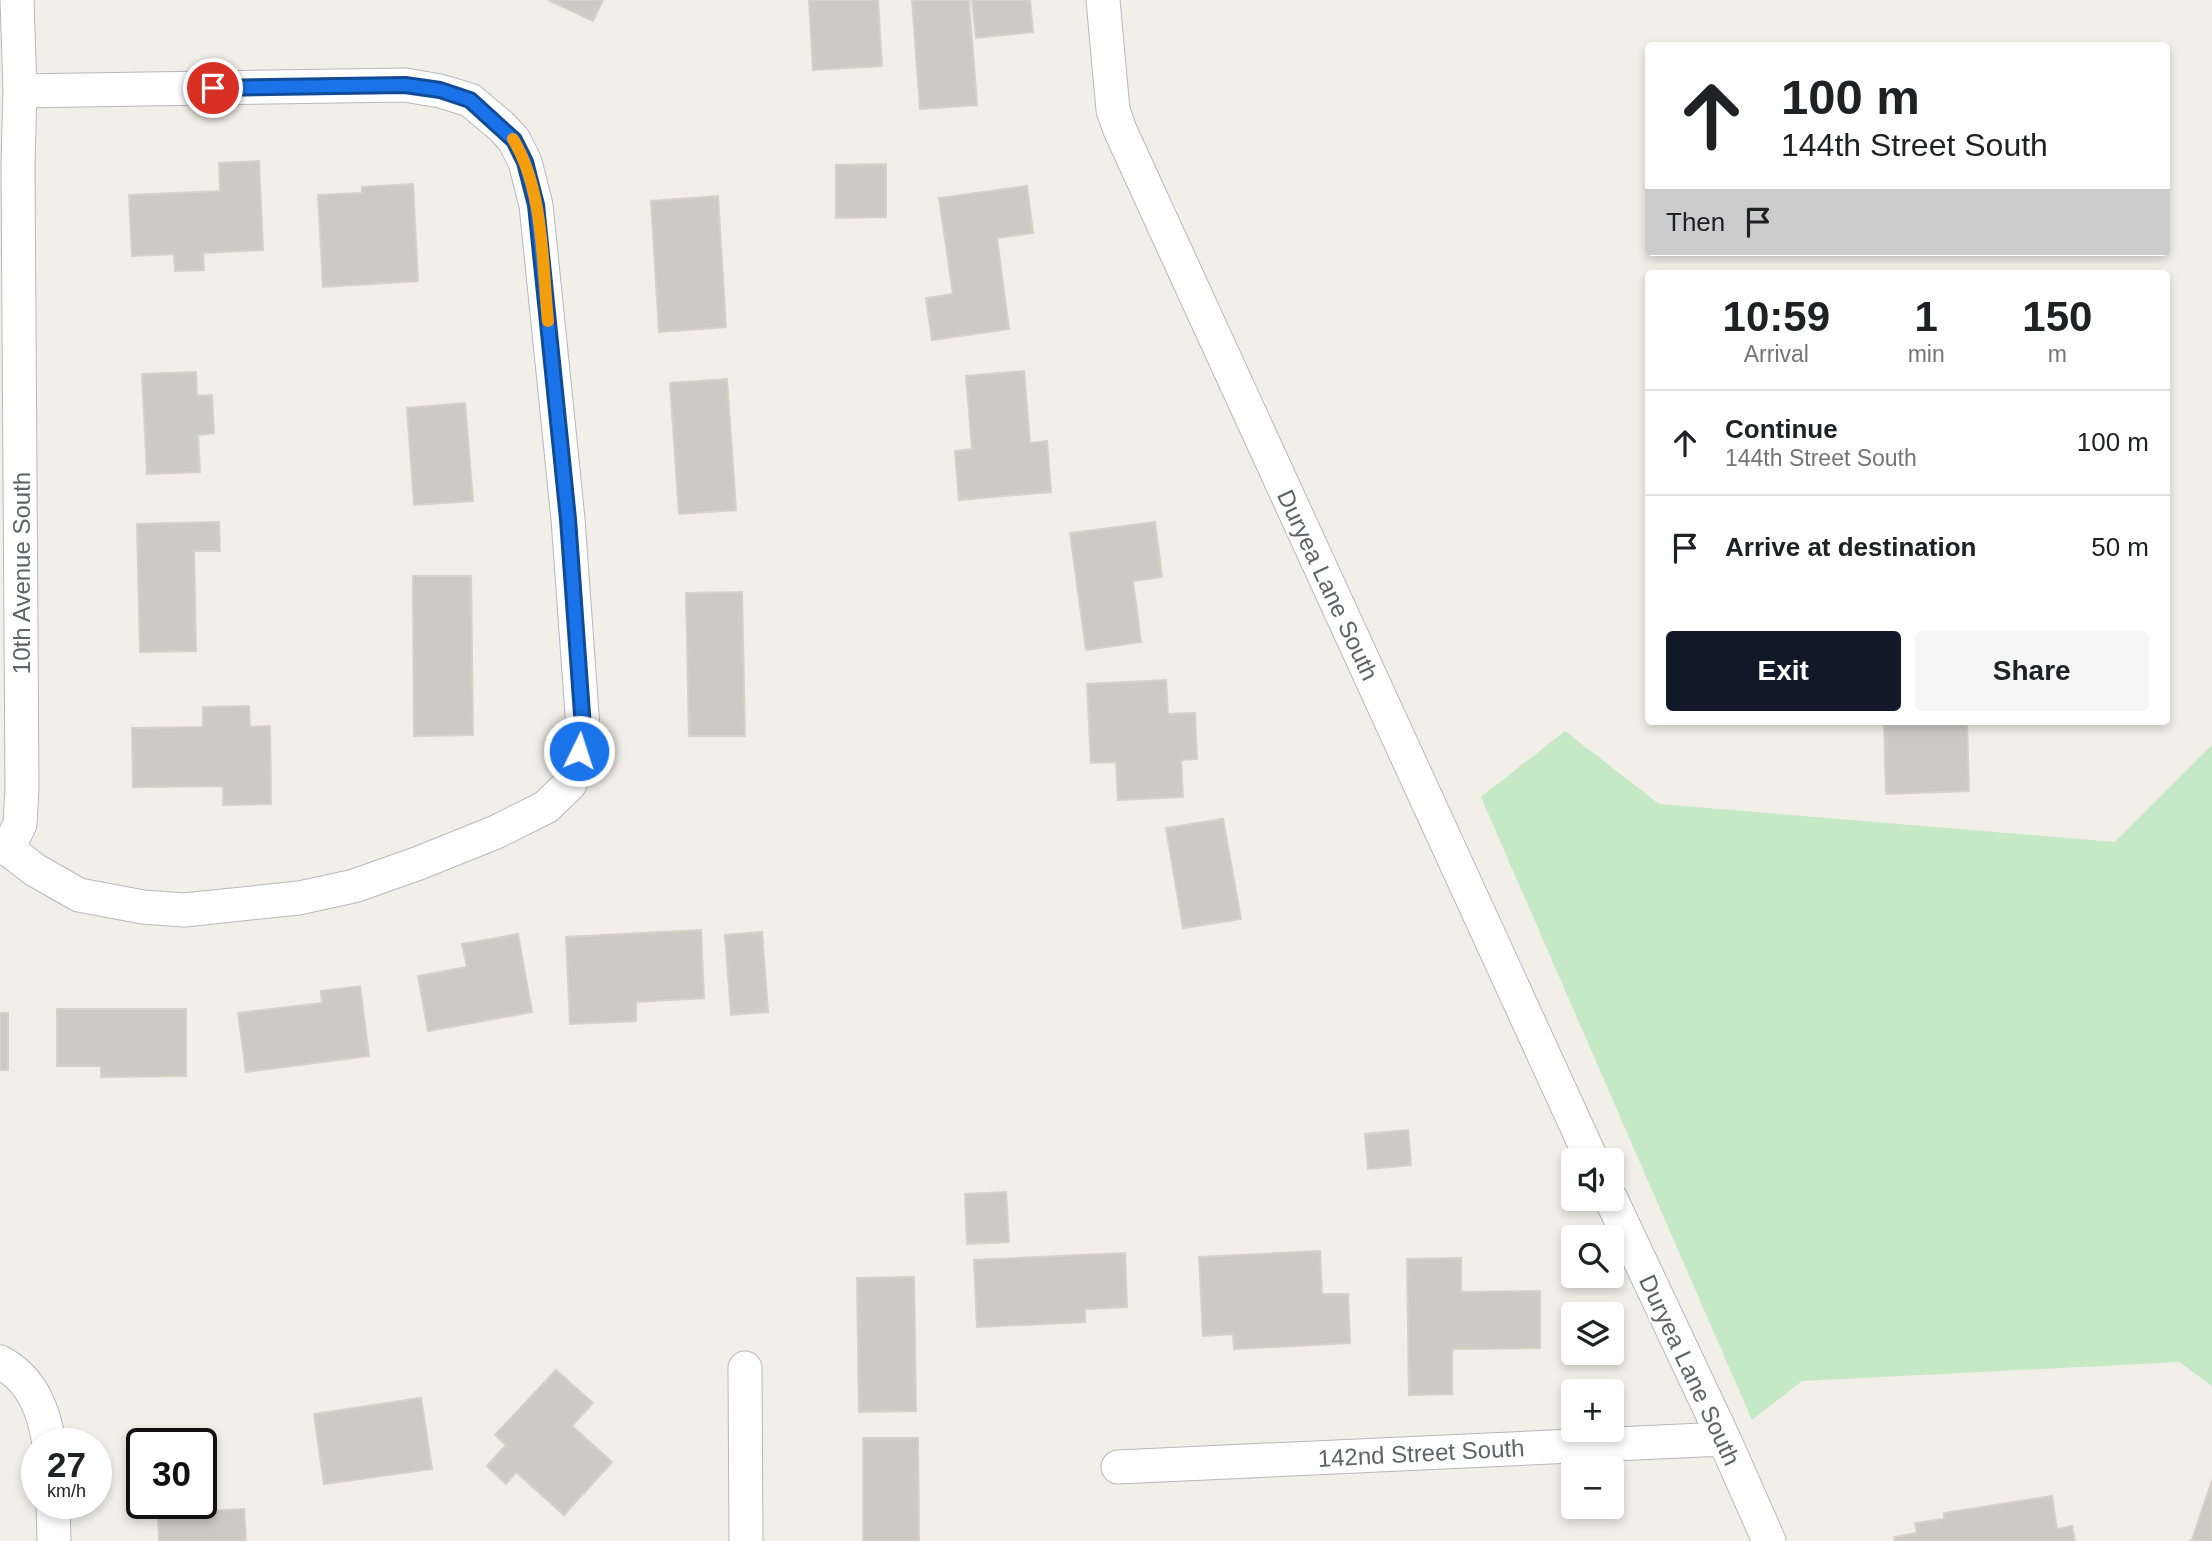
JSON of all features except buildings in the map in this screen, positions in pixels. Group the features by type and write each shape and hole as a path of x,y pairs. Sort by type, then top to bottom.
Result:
{"street":[{"name":"10th Avenue South","path":"4,849 20,824 22,789 20,91 17,0"},
{"name":"Duryea Lane South","path":"1103,0 1113,110 1120,130 1587,1148"},
{"path":"4,849 79,895 143,907 184,910 299,898 354,886 419,863 496,832 546,807 570,784 583,728 568,519 536,205 525,162 514,140 470,100 440,90 405,85 20,91"},
{"name":"Duryea Lane South","path":"1617,1211 1769,1541"},
{"path":"9,1368 28,1385 38,1399 45,1428"},
{"path":"746,1368 746,1541"},
{"name":"142nd Street South","path":"1118,1467 1724,1439"},
{"path":"53,1519 54,1541"}],"green space":[{"path":"1565,731 1659,804 2115,842 2212,745 2212,1386 2179,1362 1802,1381 1752,1420 1481,797"}],"slow traffic":[{"path":"513,139 525,162 536,205 548,321"}],"route":[{"path":"213,88 405,85 440,90 470,100 514,140 525,162 536,205 568,519 583,728 579,751"}]}
